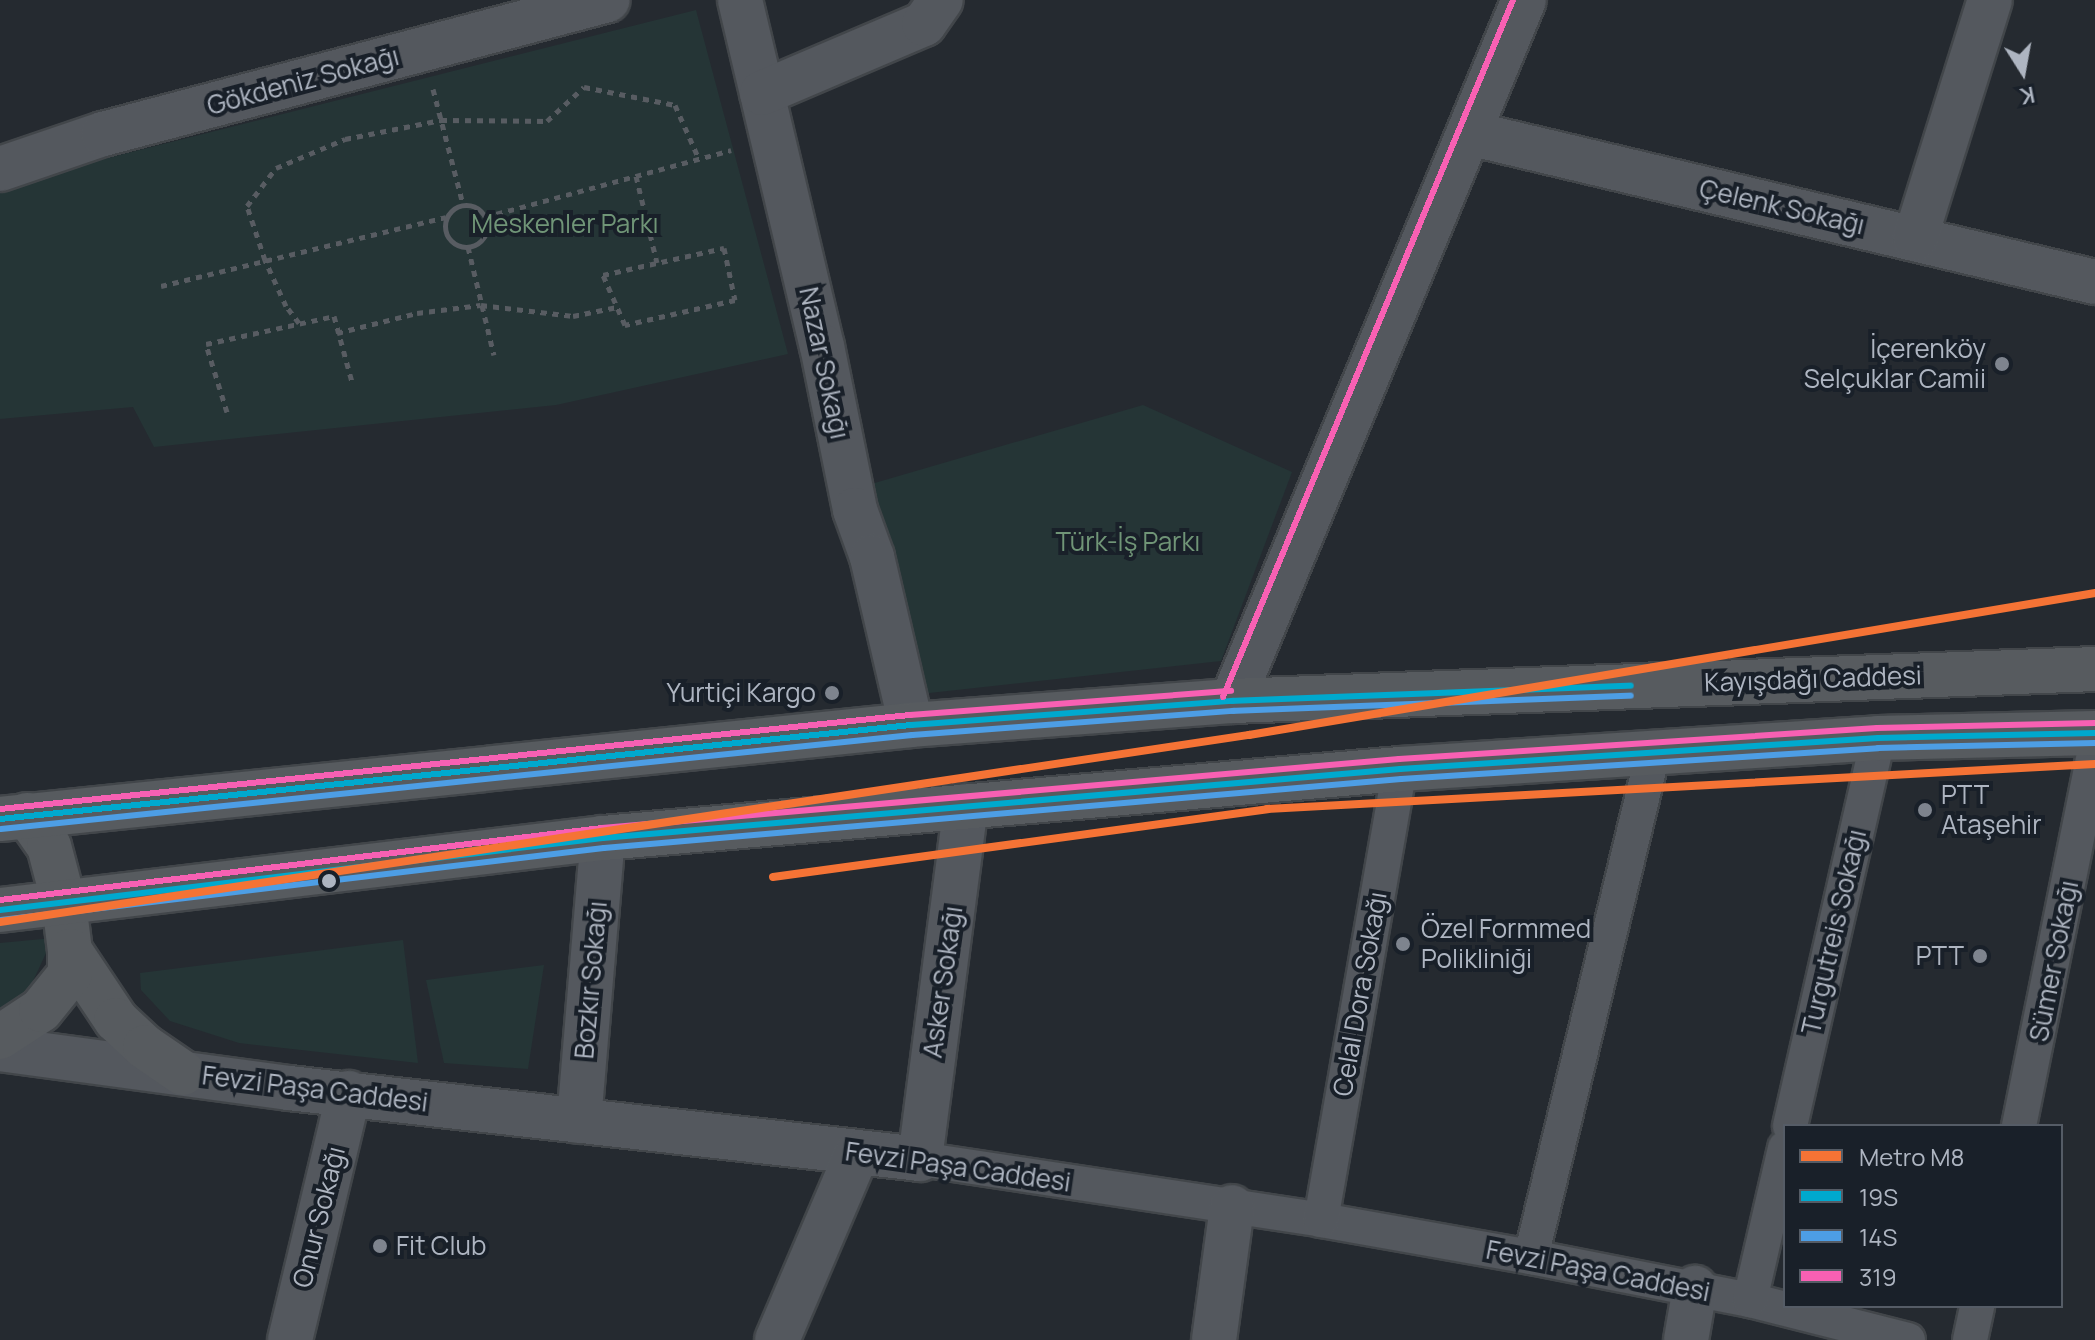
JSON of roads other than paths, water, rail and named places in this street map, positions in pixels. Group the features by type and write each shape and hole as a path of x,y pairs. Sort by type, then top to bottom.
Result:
{"main road":[{"name":"Kayışdağı Caddesi","path":"14,817 911,725 1232,701 2095,669"},
{"path":"0,910 603,838 1400,769 1878,738 2095,733"},
{"path":"0,1037 41,1010 70,974 64,903 49,846 14,817"},
{"path":"70,951 116,1020 145,1047 183,1073"}],"street":[{"name":"Gökdeniz Sokağı","path":"0,169 103,134 423,49 553,7 608,0"},
{"name":"Nazar Sokağı","path":"740,0 822,346 855,510 872,557 911,725"},
{"path":"762,93 924,24 941,0"},
{"path":"1232,701 1524,0"},
{"path":"1915,239 1990,0"},
{"name":"Çelenk Sokağı","path":"1469,133 2095,282"},
{"name":"Turgutreis Sokağı","path":"1790,1124 1878,738"},
{"name":"Sümer Sokağı","path":"2019,1124 2095,748"},
{"path":"1531,1257 1653,753"},
{"name":"Celal Dora Sokağı","path":"1321,1220 1400,769"},
{"name":"Asker Sokağı","path":"920,1159 966,806"},
{"name":"Bozkır Sokağı","path":"579,1121 603,838"},
{"name":"Fevzi Paşa Caddesi","path":"0,1049 289,1088 920,1159 1321,1220 1695,1288 1908,1340"},
{"name":"Onur Sokağı","path":"290,1340 349,1093"},
{"path":"777,1340 857,1153"},
{"path":"1750,1300 1783,1157"},
{"path":"1214,1340 1232,1207"},
{"path":"1686,1340 1695,1288"},
{"path":"1970,1340 1977,1308"}],"metro line":[{"name":"M8","path":"0,922 1249,735 2095,593"},
{"name":"M8","path":"773,877 1267,809 2095,764"}],"place":[{"name":"İçerenköy Selçuklar Camii","path":"2002,364"},
{"name":"Yurtiçi Kargo","path":"832,693"},
{"name":"PTT Ataşehir","path":"1925,810"},
{"name":"Özel Formmed Polikliniği","path":"1403,944"},
{"name":"PTT","path":"1980,956"},
{"name":"Fit Club","path":"380,1246"}],"park label":[{"name":"Meskenler Parkı","path":"565,224"},
{"name":"Türk-İş Parkı","path":"1128,542"}]}
